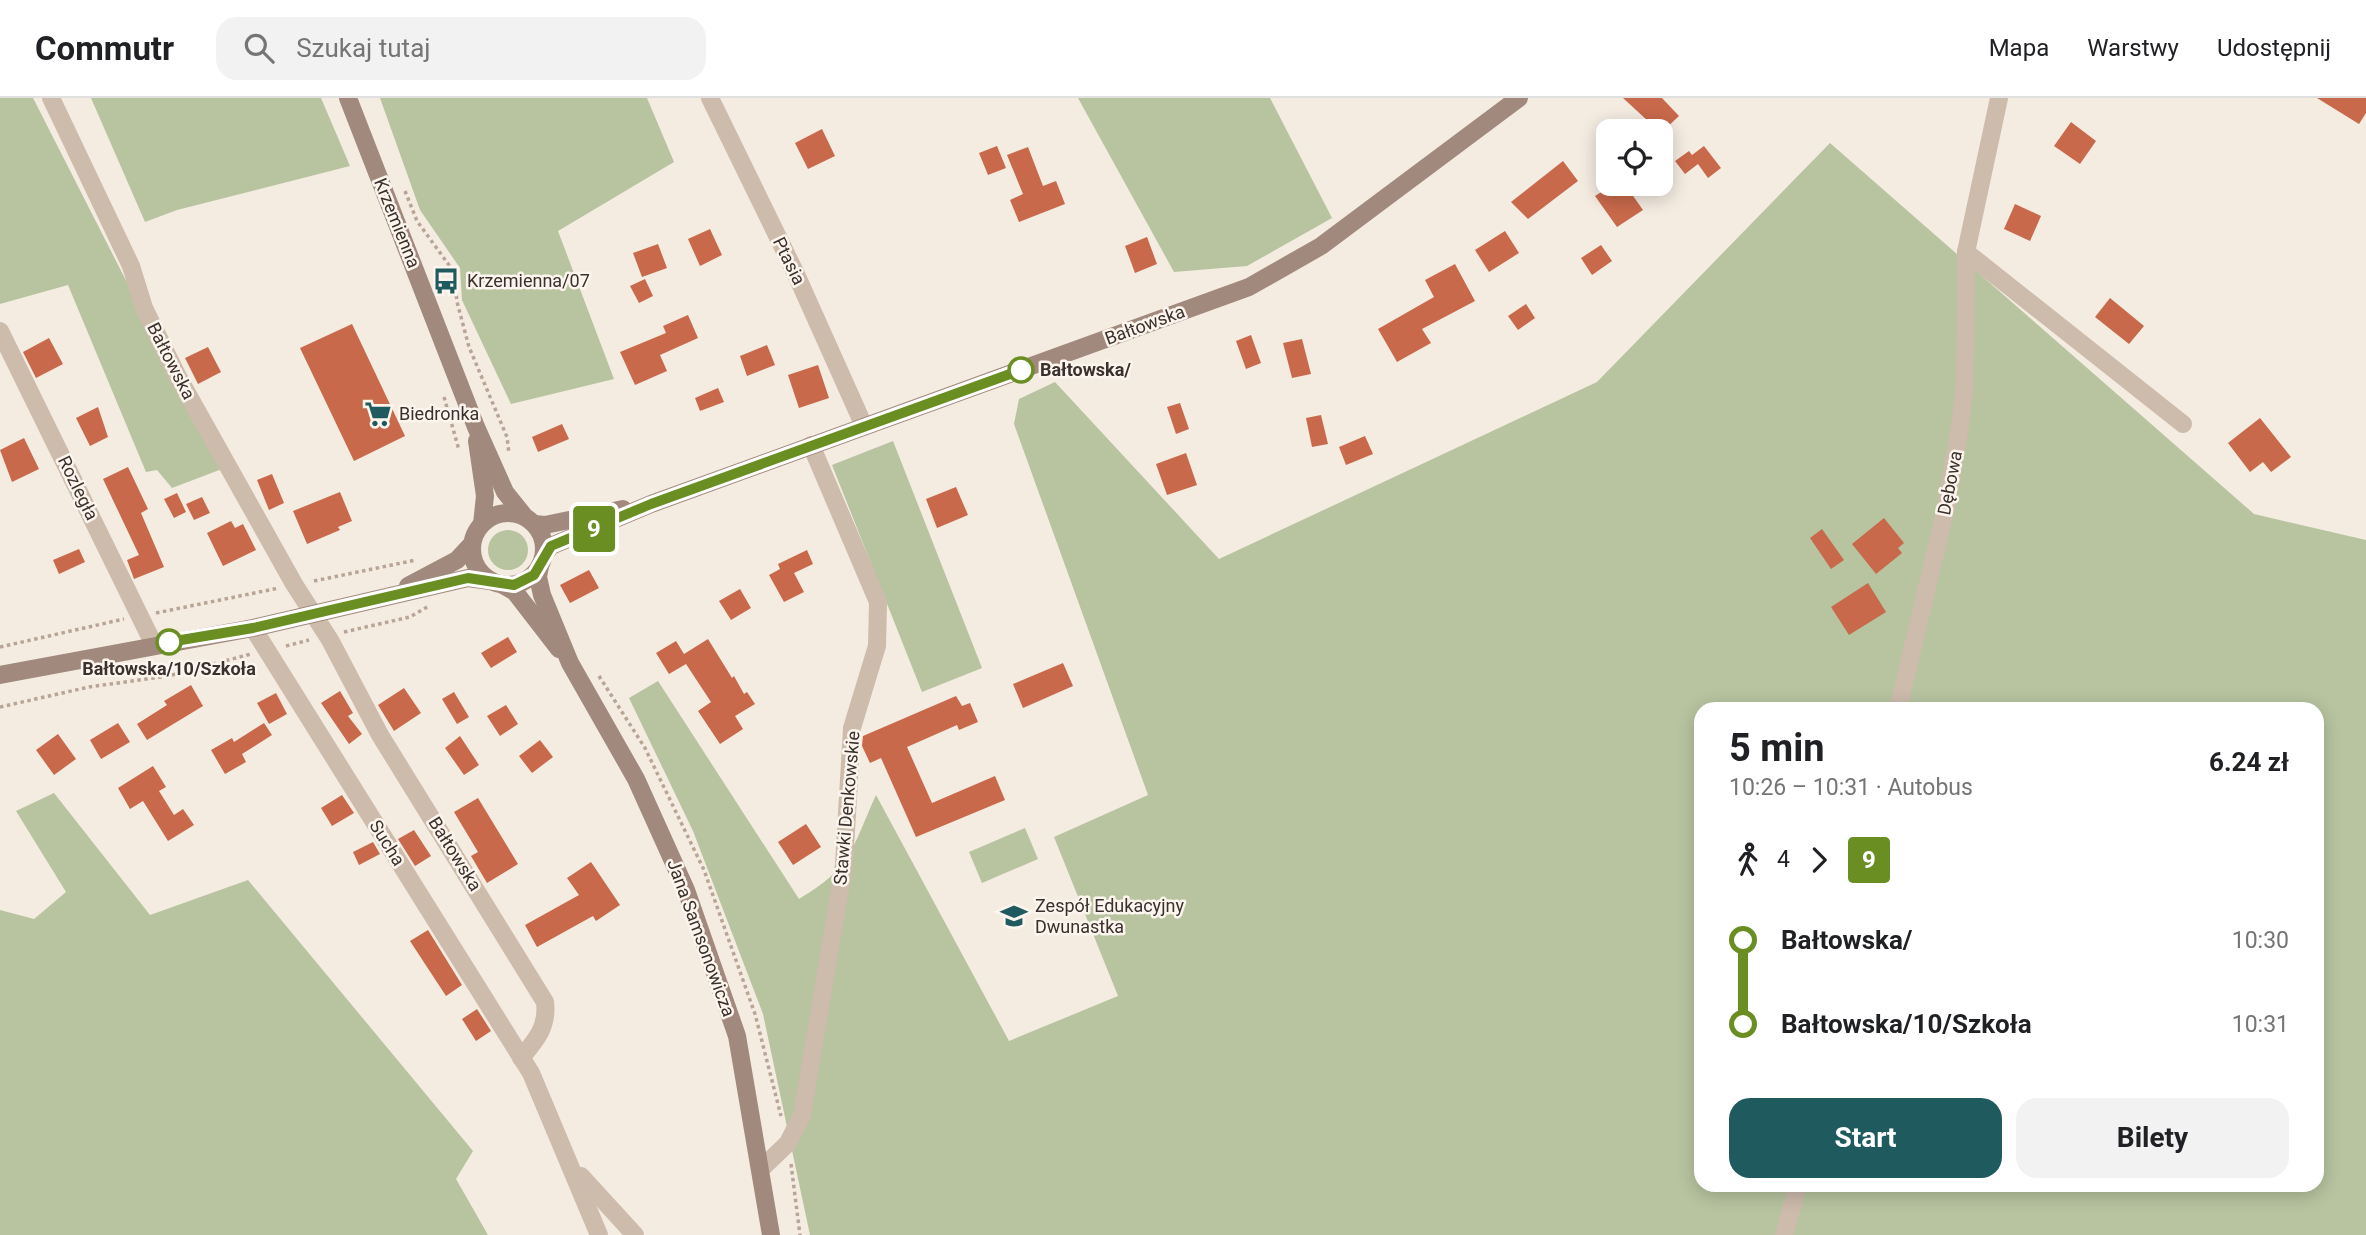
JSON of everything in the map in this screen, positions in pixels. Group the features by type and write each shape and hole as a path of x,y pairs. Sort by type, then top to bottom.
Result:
{"main road":[{"name":"Krzemienna","path":"348,98 476,427 505,492 529,520"},
{"name":"Bałtowska","path":"542,561 551,546 651,504 1249,287 1321,246 1519,98"},
{"name":"Krzemienna","path":"476,427 485,496 482,524"},
{"name":"Bałtowska","path":"529,520 545,524 651,504"},
{"path":"0,675 253,628 312,613 383,599 468,578 496,583 524,582 542,561 541,533 529,520 502,513 482,524 472,544 457,560 383,599"},
{"path":"472,544 476,566 496,583"},
{"name":"Jana Samsonowicza","path":"542,561 538,577 542,595 570,663 636,779 686,890 737,1035 771,1235"},
{"name":"Jana Samsonowicza","path":"496,583 515,592 570,663"}],"street":[{"name":"Bałtowska","path":"51,98 131,266 144,308 178,377 294,584 330,640 380,735 545,1002 547,1017 542,1031 521,1058"},
{"name":"Ptasia","path":"710,98 795,272 864,426"},
{"name":"Dębowa","path":"1900,702 1945,512 1959,433 1965,382 1966,253 1998,98"},
{"path":"1966,253 2183,424"},
{"name":"Rozległa","path":"0,331 154,645"},
{"name":"Stawki Denkowskie","path":"761,1169 788,1143 802,1115 844,865 852,728 877,646 878,603 811,445"},
{"name":"Sucha","path":"253,628 531,1073 546,1114 568,1155"},
{"path":"568,1155 599,1235"},
{"path":"568,1155 580,1176 635,1235"},
{"path":"1784,1235 1796,1192"}],"path":[{"path":"403,185 417,221 454,272 457,302 469,347 507,437 509,458"},
{"path":"0,647 420,559"}],"green space":[{"path":"0,98 33,98 222,469 172,488 157,470 146,472 68,285 0,304"},
{"path":"91,98 321,98 350,166 177,210 145,222"},
{"path":"380,98 647,98 674,162 558,231 614,379 511,404 462,300 460,268 420,210"},
{"path":"1078,98 1270,98 1332,218 1247,266 1174,272"},
{"path":"1830,143 2254,514 2366,540 2366,1235 810,1235 763,1014 693,831 629,698 658,681 799,899 817,888 840,866 855,843 876,795 1009,1041 1118,996 1054,837 1148,795 1014,424 1019,399 1055,382 1219,559 1597,382"},
{"path":"893,441 982,668 922,692 832,465"},
{"path":"508,530 522,536 528,550 522,564 508,570 494,564 488,550 494,536"},
{"path":"54,793 150,915 248,880 473,1151 456,1179 488,1235 0,1235 0,910 34,919 66,892 16,811"},
{"path":"1025,828 1038,859 982,883 969,852"}],"building":[{"path":"1623,98 1662,98 1679,116 1673,122 1673,119 1646,119"},
{"path":"2317,98 2366,98 2366,113 2359,124"},
{"path":"2071,122 2096,141 2080,164 2054,146"},
{"path":"822,129 835,156 808,169 795,143"},
{"path":"997,146 1006,168 988,175 979,153"},
{"path":"1704,146 1721,168 1708,178 1698,164 1685,174 1675,161 1689,151 1692,155"},
{"path":"1028,147 1043,186 1056,181 1065,204 1019,222 1010,200 1023,194 1007,155"},
{"path":"1563,161 1578,181 1528,219 1511,202"},
{"path":"1595,196 1633,196 1643,210 1617,227"},
{"path":"2015,204 2041,216 2030,241 2004,229"},
{"path":"710,229 722,255 700,266 688,239"},
{"path":"1505,231 1519,253 1489,272 1475,250"},
{"path":"1147,237 1157,264 1135,273 1125,246"},
{"path":"658,244 667,268 642,277 633,253"},
{"path":"1601,245 1612,261 1592,275 1581,258"},
{"path":"1455,264 1475,301 1422,329 1431,343 1397,362 1378,329 1434,297 1425,280"},
{"path":"645,279 653,296 639,303 630,286"},
{"path":"2110,298 2144,326 2129,344 2095,317"},
{"path":"1526,304 1535,318 1518,330 1508,316"},
{"path":"688,315 698,338 660,355 667,371 635,385 620,352 666,333 663,326"},
{"path":"352,324 405,436 354,461 300,348"},
{"path":"1251,335 1261,363 1246,369 1236,341"},
{"path":"49,338 63,364 36,378 23,352"},
{"path":"1302,339 1311,374 1292,378 1283,343"},
{"path":"767,345 775,365 747,376 740,356"},
{"path":"208,347 221,372 198,384 185,358"},
{"path":"818,365 829,398 799,408 788,375"},
{"path":"718,388 724,402 700,411 695,398"},
{"path":"1180,403 1189,429 1176,434 1167,407"},
{"path":"98,407 108,437 90,446 76,418"},
{"path":"1321,415 1328,444 1312,447 1306,418"},
{"path":"2260,418 2291,457 2271,472 2263,462 2250,472 2228,443"},
{"path":"562,424 569,439 538,452 532,437"},
{"path":"1365,436 1373,454 1346,465 1339,447"},
{"path":"24,438 39,469 12,482 0,450"},
{"path":"1186,453 1197,485 1167,495 1156,464"},
{"path":"128,467 148,509 141,513 164,567 134,579 127,560 139,555 103,479"},
{"path":"272,474 284,503 269,510 257,480"},
{"path":"956,487 968,515 937,528 926,499"},
{"path":"340,492 352,521 338,527 340,530 307,544 293,511"},
{"path":"177,493 186,512 174,518 164,499"},
{"path":"202,497 210,513 194,520 186,504"},
{"path":"1884,518 1904,543 1898,548 1902,553 1876,574 1852,544"},
{"path":"231,521 235,528 243,524 256,550 223,566 207,533"},
{"path":"1822,529 1844,560 1831,569 1810,538"},
{"path":"79,549 85,562 59,574 53,560"},
{"path":"807,550 813,564 794,573 804,592 784,602 769,575 780,569 778,564"},
{"path":"589,570 599,588 570,603 560,585"},
{"path":"1868,583 1886,612 1849,635 1831,607"},
{"path":"740,589 751,608 731,620 719,601"},
{"path":"508,637 517,652 491,668 481,653"},
{"path":"708,639 732,678 734,676 744,694 747,692 755,704 735,716 743,729 720,744 698,711 711,702 686,664 669,674 656,653 676,641 684,654"},
{"path":"1063,663 1073,686 1023,708 1013,684"},
{"path":"191,685 203,706 147,740 137,724 167,705 164,701"},
{"path":"404,688 421,713 394,731 378,705"},
{"path":"340,691 353,713 348,716 362,734 349,744 321,703"},
{"path":"454,692 469,717 457,724 442,699"},
{"path":"276,693 287,714 269,724 257,703"},
{"path":"956,696 962,706 970,703 978,722 959,730 957,725 907,747 932,803 995,776 1005,800 916,837 881,758 870,763 862,746 863,736"},
{"path":"506,705 518,724 500,736 487,716"},
{"path":"118,723 130,742 101,759 90,740"},
{"path":"264,723 272,735 242,754 246,762 225,774 211,750 232,738 234,742"},
{"path":"58,734 76,759 54,775 36,750"},
{"path":"460,736 479,765 464,775 445,748"},
{"path":"540,740 553,757 532,773 519,756"},
{"path":"153,766 166,787 159,791 174,815 183,809 194,825 168,841 143,801 130,809 118,788"},
{"path":"342,795 354,813 332,826 321,808"},
{"path":"478,798 518,864 487,883 471,856 478,852 454,812"},
{"path":"806,824 821,847 793,865 778,842"},
{"path":"414,830 431,856 415,866 398,839"},
{"path":"373,842 380,854 359,865 353,852"},
{"path":"591,862 620,905 596,921 593,916 537,947 525,925 579,895 567,878"},
{"path":"428,930 462,985 446,996 410,941"},
{"path":"477,1009 491,1031 476,1041 462,1019"}],"bus line":[{"name":"9","path":"169,642 253,628 468,578 480,578 503,585 524,582 534,575 551,546 651,504 1021,370"}],"place":[{"name":"Krzemienna/07","path":"446,281"},
{"name":"Bałtowska/","path":"1021,370"},
{"name":"Biedronka","path":"378,414"},
{"name":"Bałtowska/10/Szkoła","path":"169,642"},
{"name":"Zespół Edukacyjny Dwunastka","path":"1014,916"}]}
